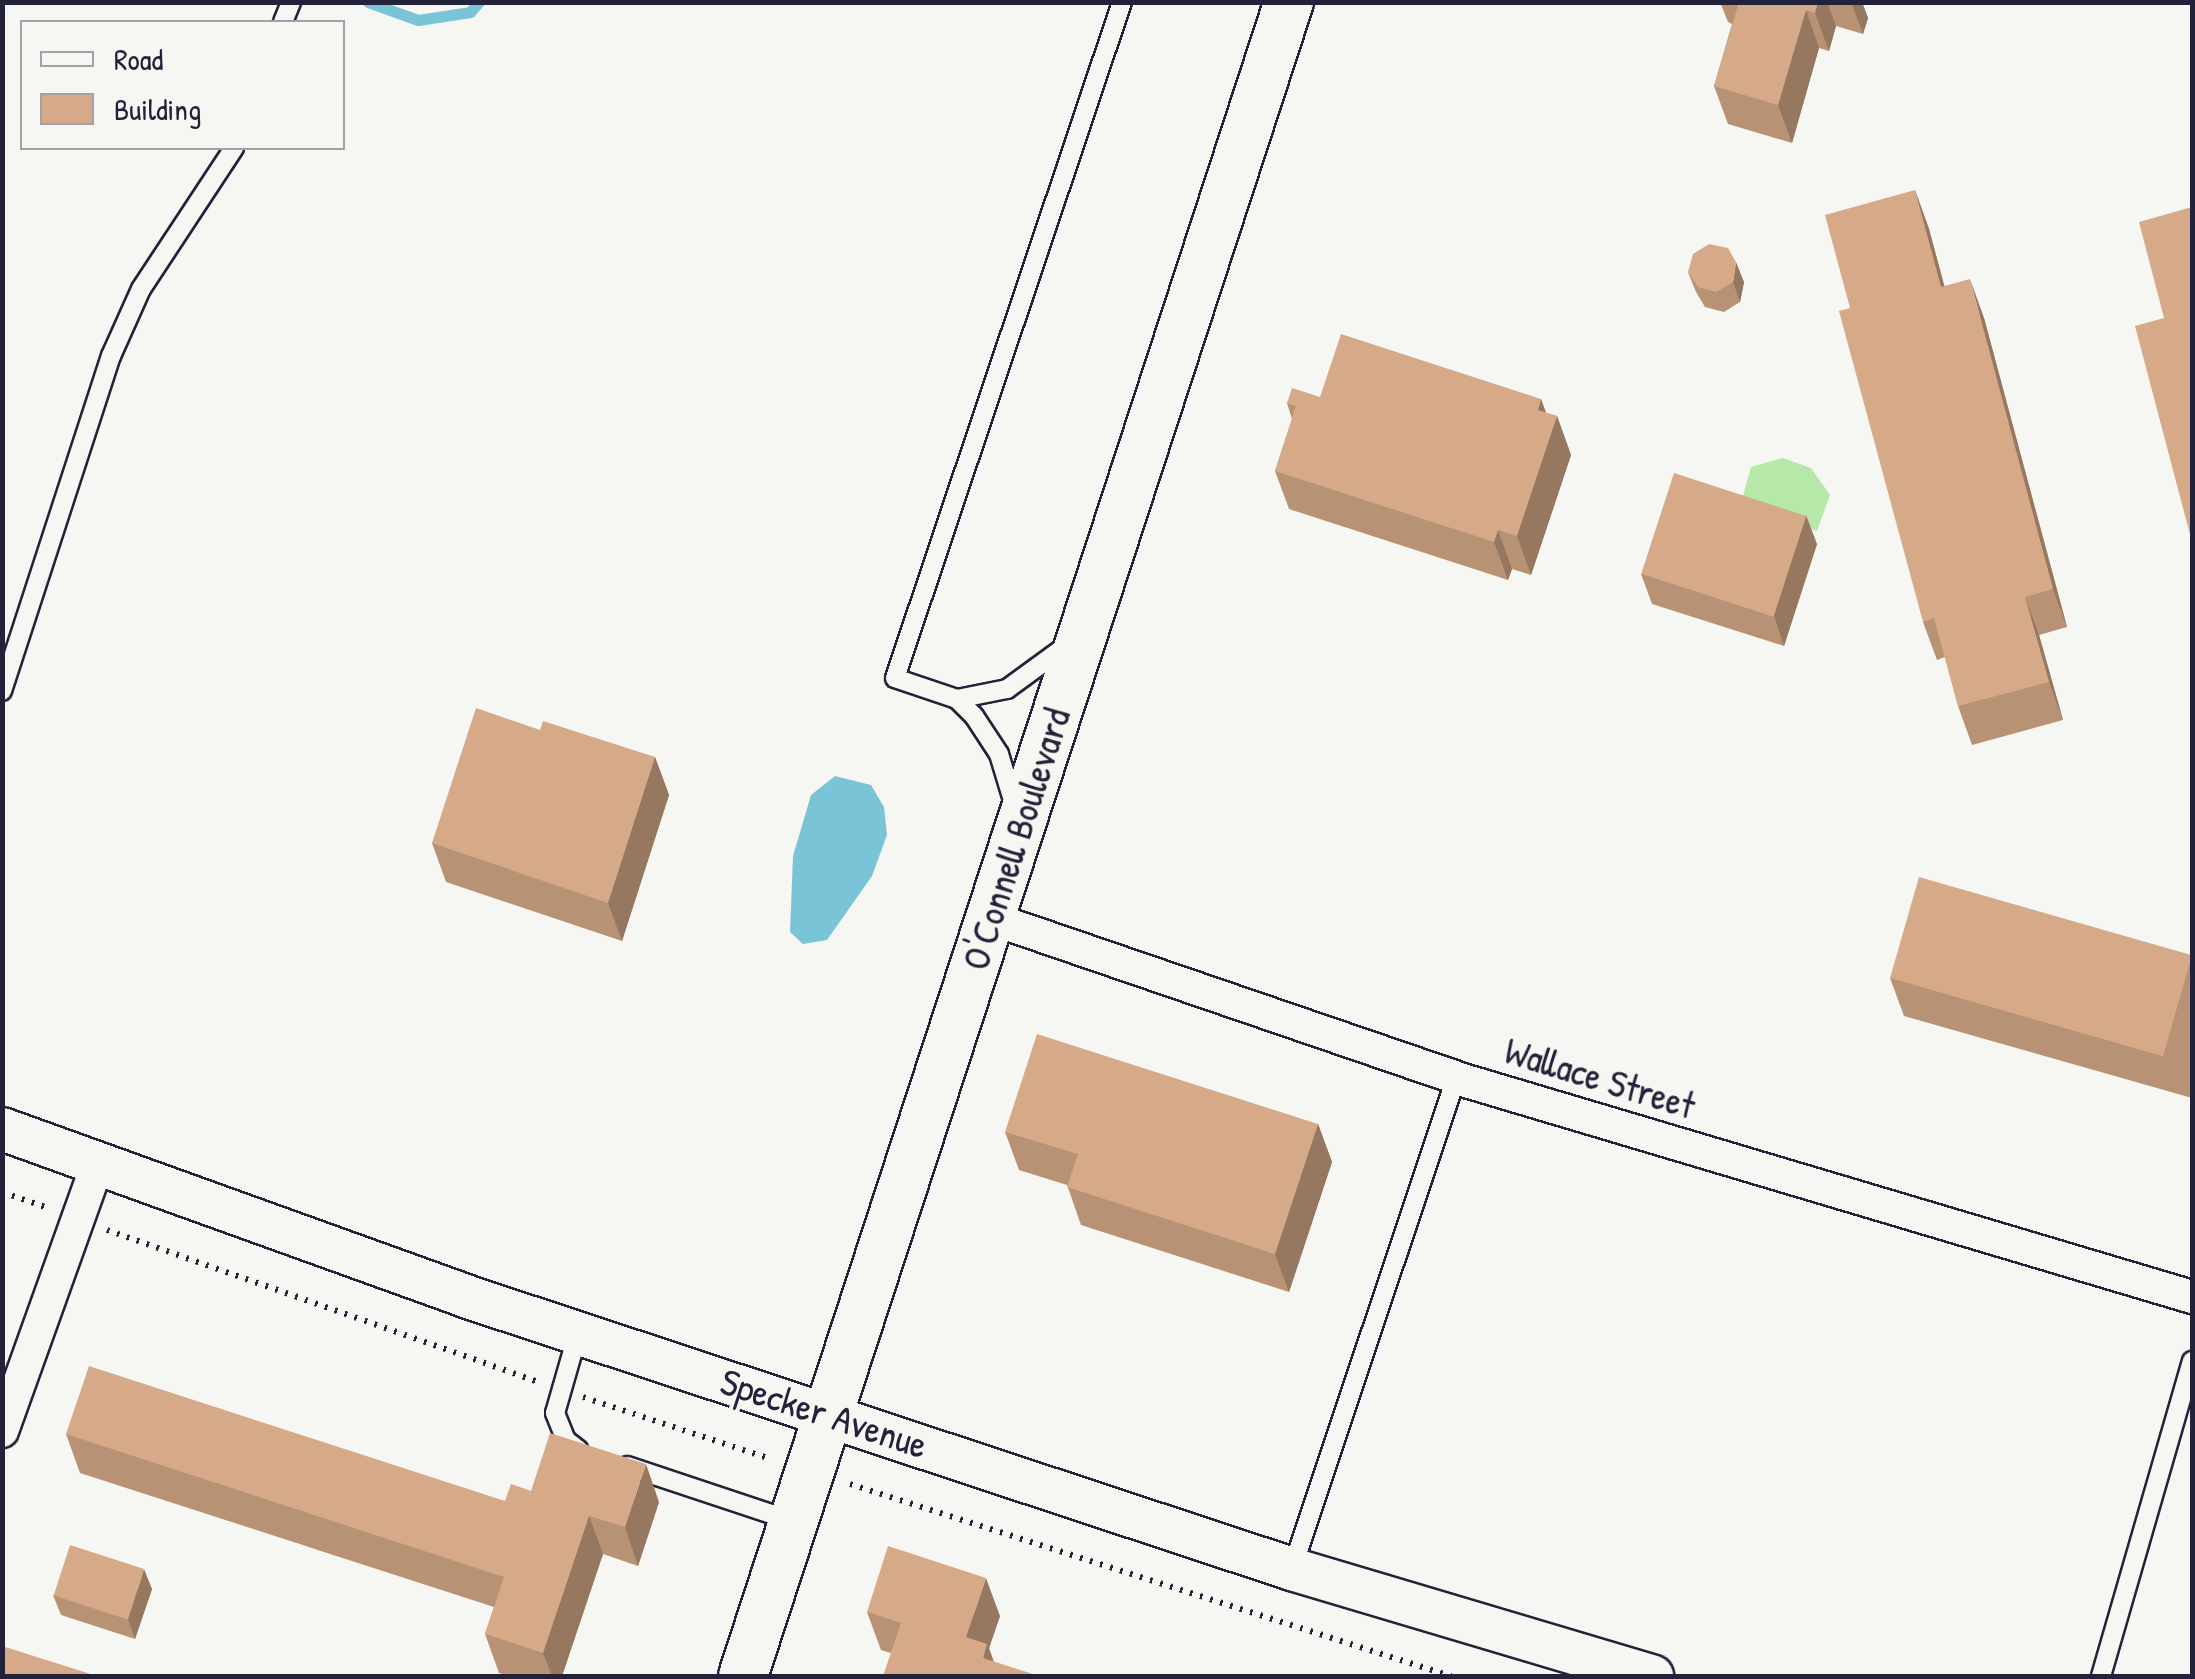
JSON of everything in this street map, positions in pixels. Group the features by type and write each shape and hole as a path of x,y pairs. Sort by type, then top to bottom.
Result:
{"main road":[{"name":"O'Connell Boulevard","path":"743,1676 1290,2"}],"street":[{"name":"Wallace Street","path":"990,918 1456,1078 2192,1296"},
{"name":"Specker Avenue","path":"2,1129 578,1333 1292,1569 1652,1676"},
{"path":"2,1431 98,1163"}],"lane":[{"path":"1086,624 1029,677 1007,689 957,698 895,678 1122,2"},
{"path":"2,690 112,356 140,290 233,150"},
{"path":"957,698 989,734 1020,827"},
{"path":"1292,1569 1456,1078"},
{"path":"578,1333 560,1390 557,1427 566,1440 604,1458 794,1522"},
{"path":"2101,1676 2192,1361"}],"path":[{"path":"2,1192 560,1390 1451,1676"}],"green space":[{"path":"1783,458 1811,468 1830,495 1817,531 1740,507 1751,467"}],"water":[{"path":"835,776 871,785 884,807 887,835 872,876 827,940 803,944 790,932 793,856 811,795"}],"building":[{"path":"1739,2 1818,2 1815,13 1806,10 1778,105 1714,86"},
{"path":"1915,190 1941,287 1970,279 2053,589 2025,597 2049,682 1958,706 1934,618 1923,622 1839,311 1850,308 1825,215"},
{"path":"2192,207 2192,542 2135,326 2164,318 2139,222"},
{"path":"1709,244 1728,248 1736,262 1733,282 1716,292 1698,287 1688,272 1693,254"},
{"path":"1341,334 1541,399 1538,410 1557,416 1517,536 1498,530 1494,542 1275,471 1296,406 1287,403 1292,388 1320,397"},
{"path":"1674,473 1806,516 1773,617 1641,574"},
{"path":"476,708 540,730 543,721 655,757 608,903 432,843"},
{"path":"1919,877 2192,955 2163,1056 1890,978"},
{"path":"1037,1034 1318,1124 1275,1254 1067,1187 1078,1154 1005,1132"},
{"path":"89,1366 505,1501 511,1484 531,1491 550,1433 646,1464 625,1527 589,1516 543,1653 485,1634 504,1577 66,1434"},
{"path":"70,1545 144,1569 128,1620 54,1595"},
{"path":"888,1546 986,1578 966,1637 987,1644 983,1658 1039,1676 883,1676 901,1623 867,1612"},
{"path":"2,1646 97,1676 2,1676"}],"waterway":[{"path":"368,2 418,20 470,12 479,2"}]}
